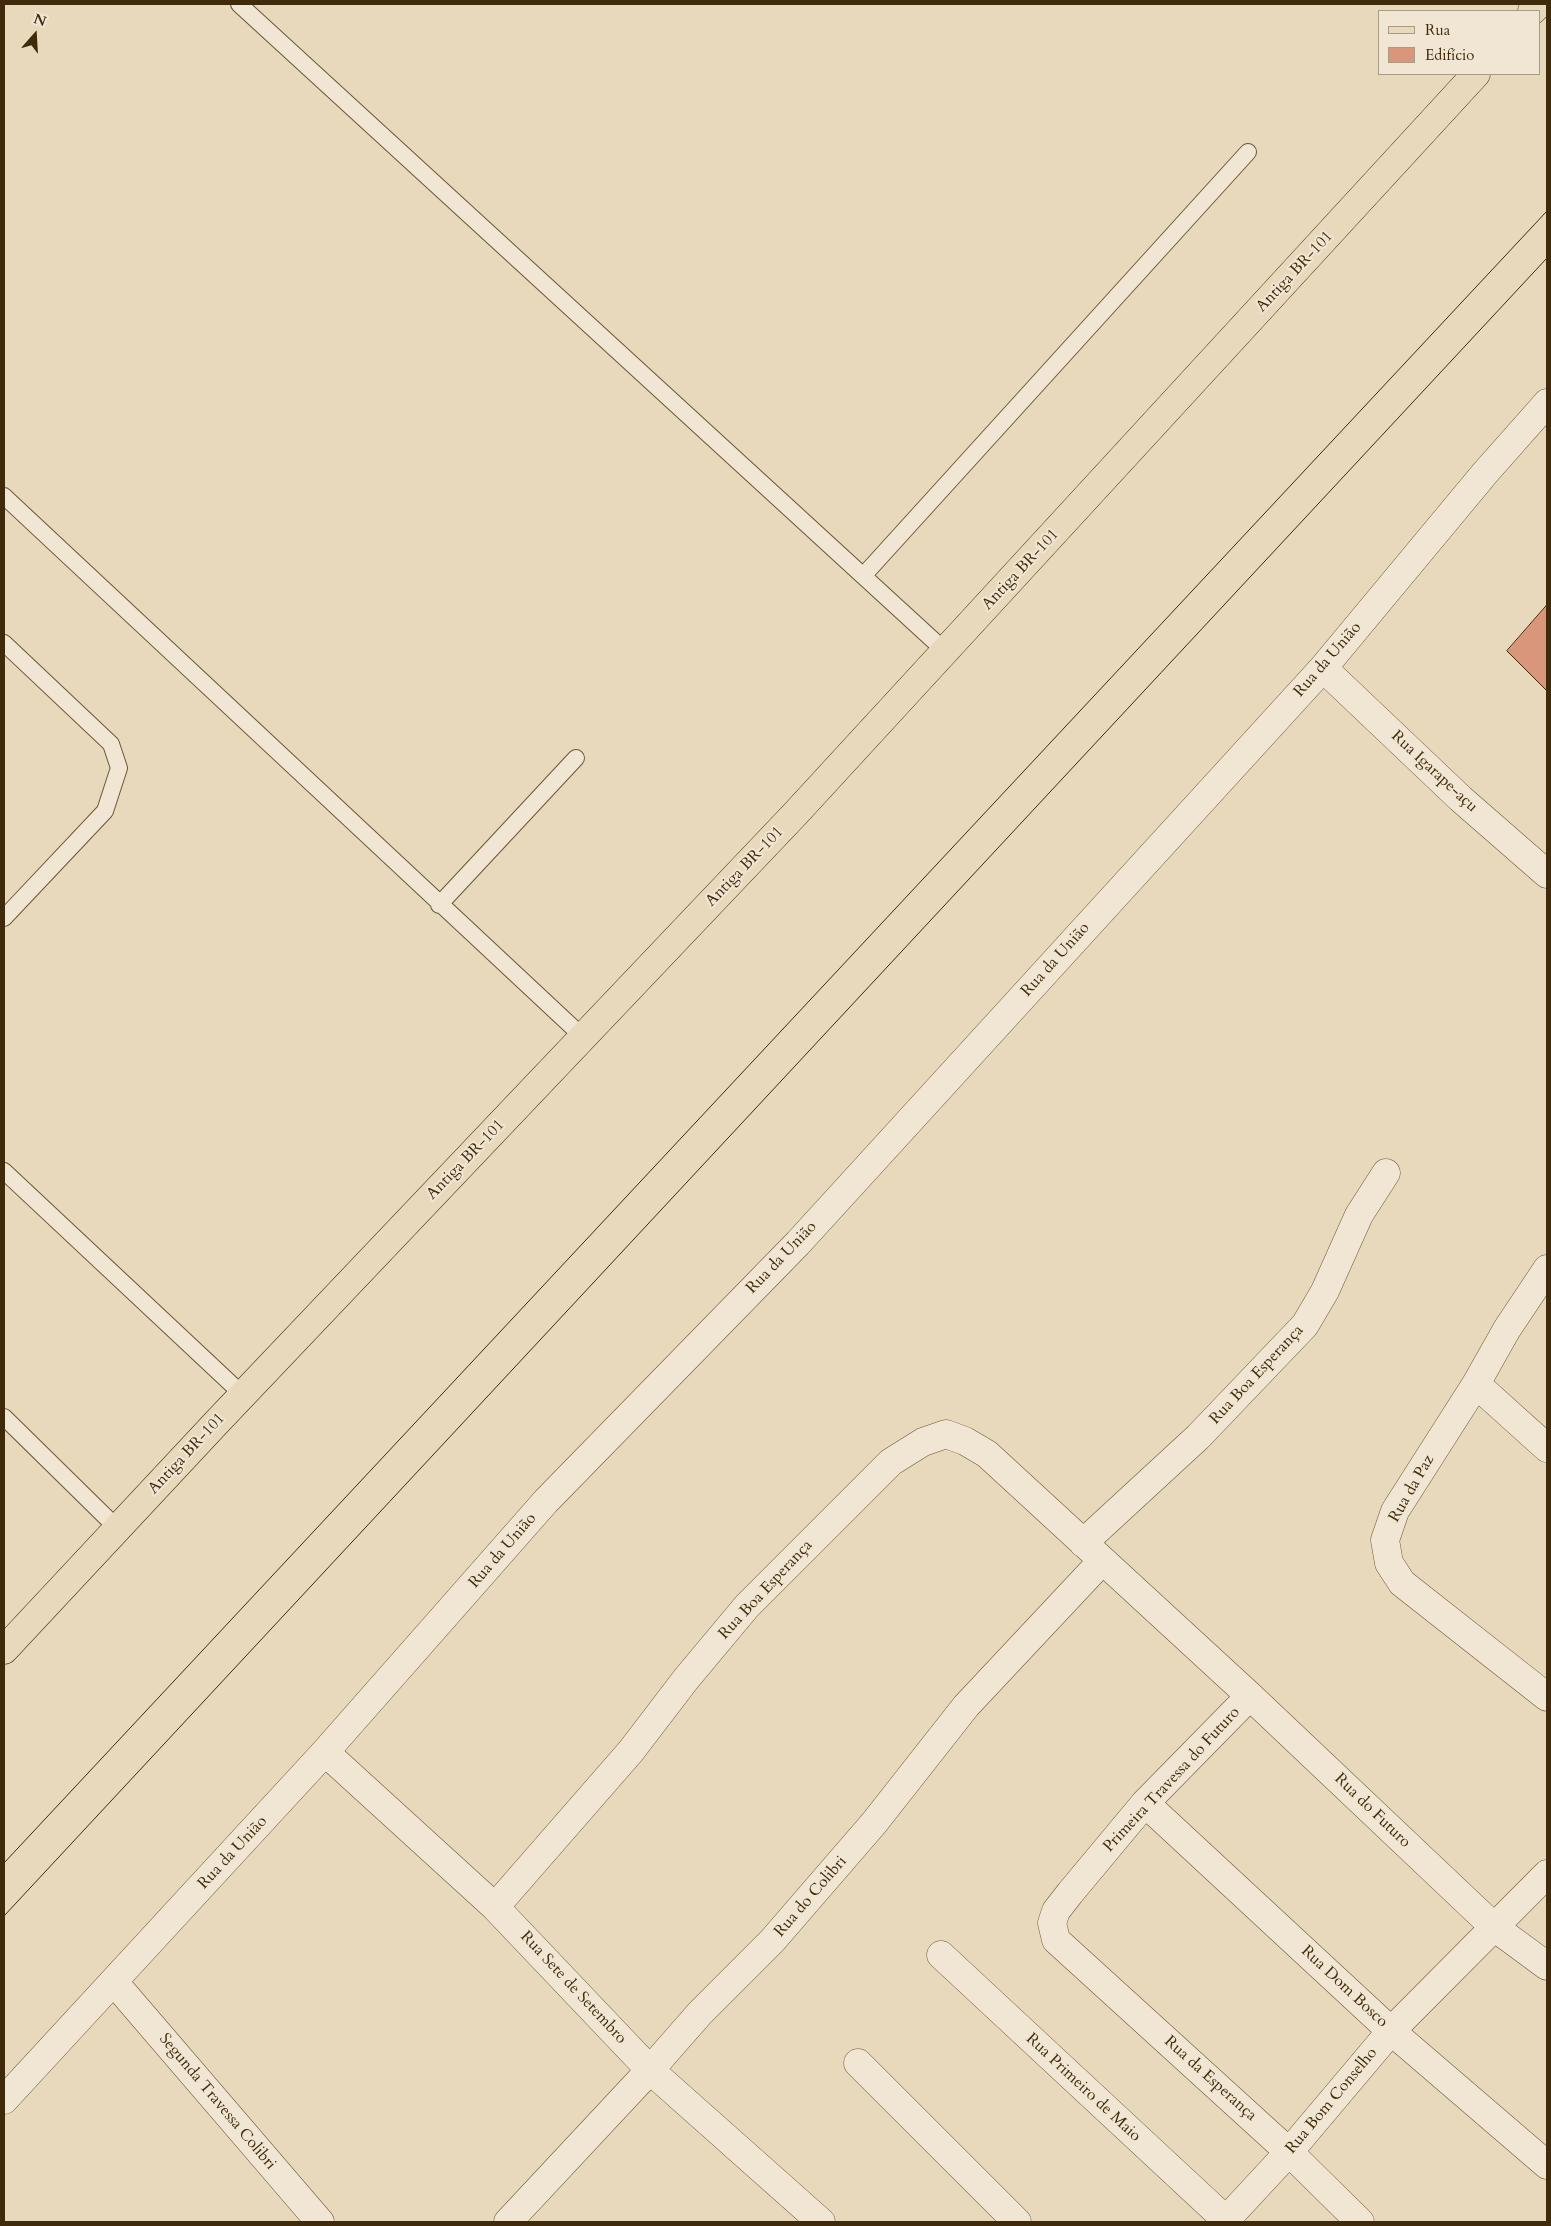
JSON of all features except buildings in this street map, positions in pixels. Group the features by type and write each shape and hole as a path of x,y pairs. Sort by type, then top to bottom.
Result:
{"main road":[{"name":"Antiga BR-101","path":"4,1650 117,1528 796,813 1475,75"}],"street":[{"name":"Rua da União","path":"4,2100 325,1752 546,1501 798,1243 1323,668 1485,473 1547,403"},
{"name":"Rua Igarape-açu","path":"1323,668 1461,799 1547,874"},
{"name":"Rua Boa Esperança","path":"1083,1543 1198,1437 1305,1325 1325,1291 1359,1215 1386,1172"},
{"name":"Rua da Paz","path":"1547,1269 1507,1329 1476,1384 1395,1511 1386,1540 1389,1563 1402,1583 1547,1697"},
{"path":"1476,1384 1547,1448"},
{"name":"Rua Boa Esperança","path":"495,1906 631,1751 686,1679 747,1606 891,1462 922,1442 946,1434 965,1441 988,1454 1250,1696"},
{"name":"Rua do Colibri","path":"508,2222 650,2070 700,2013 772,1941 817,1891 874,1823 966,1706 1102,1561"},
{"name":"Primeira Travessa do Futuro","path":"1056,1940 1052,1923 1056,1911 1145,1803 1250,1696"},
{"name":"Rua do Futuro","path":"1250,1696 1494,1927 1547,1966"},
{"name":"Rua Sete de Setembro","path":"325,1752 495,1906 650,2070 822,2222"},
{"name":"Rua Dom Bosco","path":"1145,1803 1392,2030 1547,2165"},
{"name":"Rua Bom Conselho","path":"1225,2221 1289,2152 1392,2030 1547,1874"},
{"name":"Rua da Esperança","path":"1056,1940 1289,2152 1360,2222"},
{"name":"Rua Primeiro de Maio","path":"941,1955 1225,2221"},
{"name":"Segunda Travessa Colibri","path":"114,1982 320,2222"},
{"path":"858,2063 1017,2222"}],"lane":[{"path":"239,4 945,651"},
{"path":"862,576 1248,152"},
{"path":"4,496 439,905 583,1037"},
{"path":"4,643 111,744 120,768 105,811 4,918"},
{"path":"439,905 576,758"},
{"path":"4,1172 243,1395"},
{"path":"4,1417 117,1528"}],"tram line":[{"path":"4,1863 1547,211"},
{"path":"4,1916 1547,258"}]}
